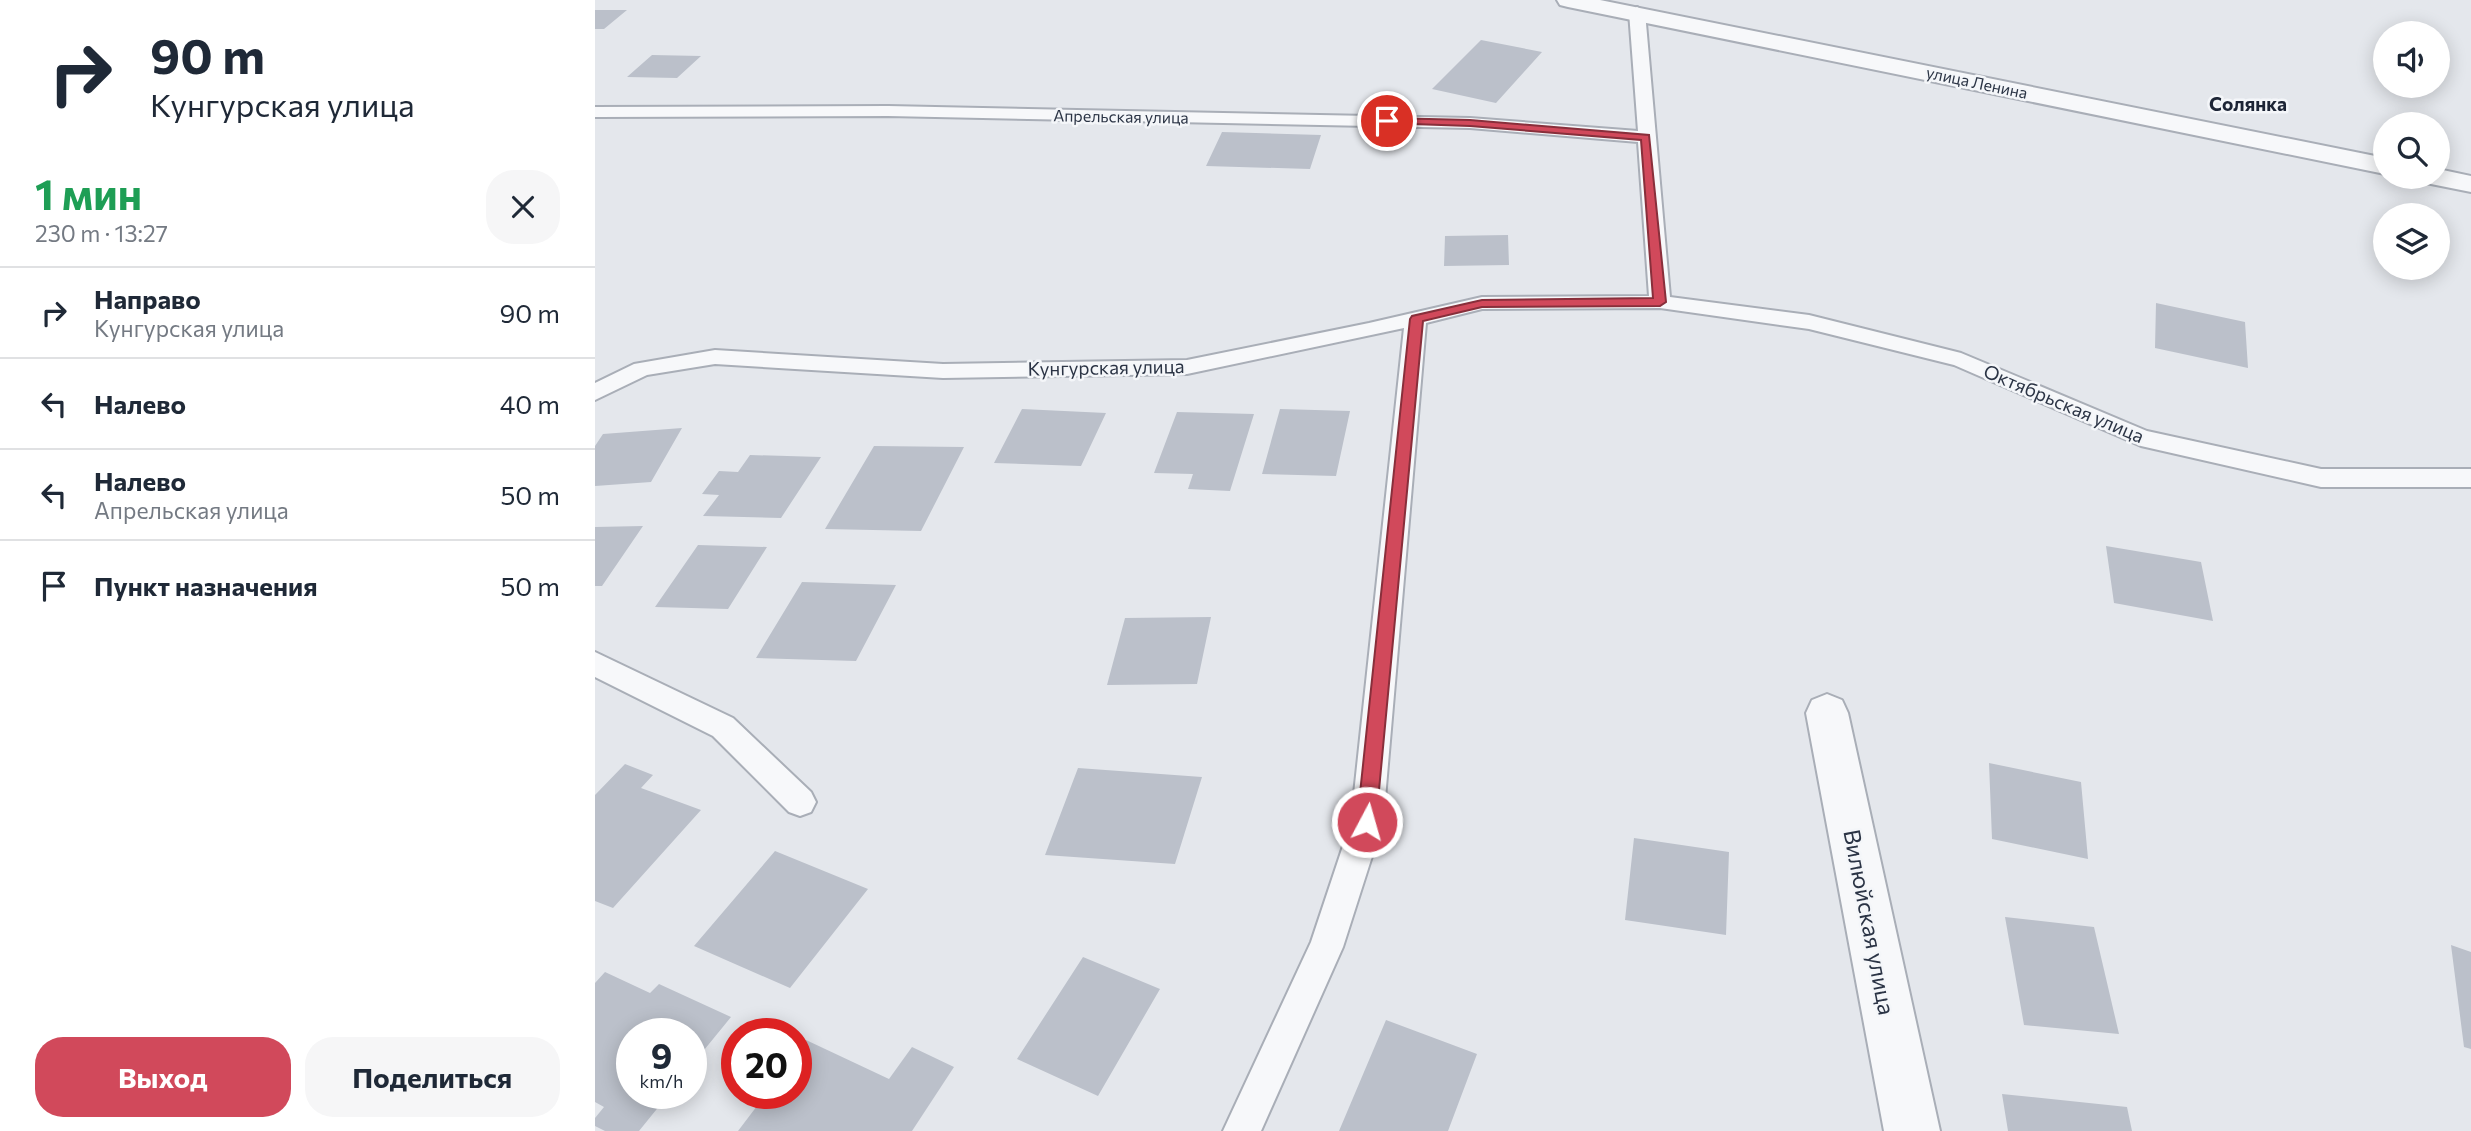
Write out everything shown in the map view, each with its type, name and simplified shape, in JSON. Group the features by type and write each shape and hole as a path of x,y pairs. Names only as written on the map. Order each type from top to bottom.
{"street":[{"name":"улица Ленина","path":"1568,0 2373,164"},
{"path":"2450,180 2471,184"},
{"name":"Вилюйская улица","path":"1827,713 1912,1131"}],"lane":[{"path":"1637,12 1660,302"},
{"name":"Апрельская улица","path":"595,112 888,111 1429,122 1646,137"},
{"name":"Кунгурская улица","path":"595,392 642,369 715,357 943,371 1187,366 1482,303 1660,302"},
{"name":"Октябрьская улица","path":"1660,302 1809,322 1961,360 2141,438 2321,478 2471,478"},
{"path":"1242,1131 1326,947 1367,822 1416,319"},
{"path":"595,664 723,727 800,802"}],"building":[{"path":"595,10 627,10 604,29 595,29"},
{"path":"1481,40 1542,52 1496,103 1432,89"},
{"path":"652,55 701,56 677,78 627,77"},
{"path":"1222,132 1321,135 1310,169 1206,166"},
{"path":"1508,235 1509,265 1444,266 1445,236"},
{"path":"2156,303 2245,322 2248,368 2155,348"},
{"path":"1022,409 1106,413 1081,466 994,463"},
{"path":"1280,409 1350,411 1336,476 1262,474"},
{"path":"1177,412 1254,414 1230,491 1188,489 1193,474 1154,473"},
{"path":"682,428 651,482 595,486 595,446 603,434"},
{"path":"874,446 964,447 921,531 825,529"},
{"path":"750,455 821,457 781,518 703,516 719,495 702,494 719,471 738,472"},
{"path":"643,526 602,586 595,586 595,527"},
{"path":"698,545 767,547 728,609 655,607"},
{"path":"2106,546 2201,562 2213,621 2114,603"},
{"path":"802,582 896,585 856,661 756,658"},
{"path":"1211,617 1197,684 1107,685 1125,618"},
{"path":"1989,763 2081,782 2088,859 1992,839"},
{"path":"625,764 653,775 641,788 701,810 613,908 595,901 595,795"},
{"path":"1078,768 1202,777 1175,864 1045,855"},
{"path":"1634,838 1729,852 1726,935 1625,920"},
{"path":"775,851 868,889 790,988 694,946"},
{"path":"2005,917 2094,927 2119,1034 2024,1025"},
{"path":"2451,945 2471,952 2471,1049 2464,1047"},
{"path":"1083,957 1160,989 1098,1096 1017,1059"},
{"path":"605,972 650,993 659,984 731,1017 721,1018 721,1029 707,1046 707,1018 616,1018 616,1109 657,1109 639,1131 605,1131 595,1126 595,1118 604,1107 595,1102 595,983"},
{"path":"1386,1020 1477,1054 1448,1131 1339,1131"},
{"path":"812,1043 889,1079 912,1047 954,1067 912,1131 738,1131 755,1109 812,1109"},
{"path":"2002,1094 2127,1107 2132,1131 2008,1131"}],"district":[{"name":"Солянка","path":"2248,103"}],"route":[{"path":"1367,822 1416,319 1482,303 1660,302 1646,137 1470,123 1387,121"}]}
